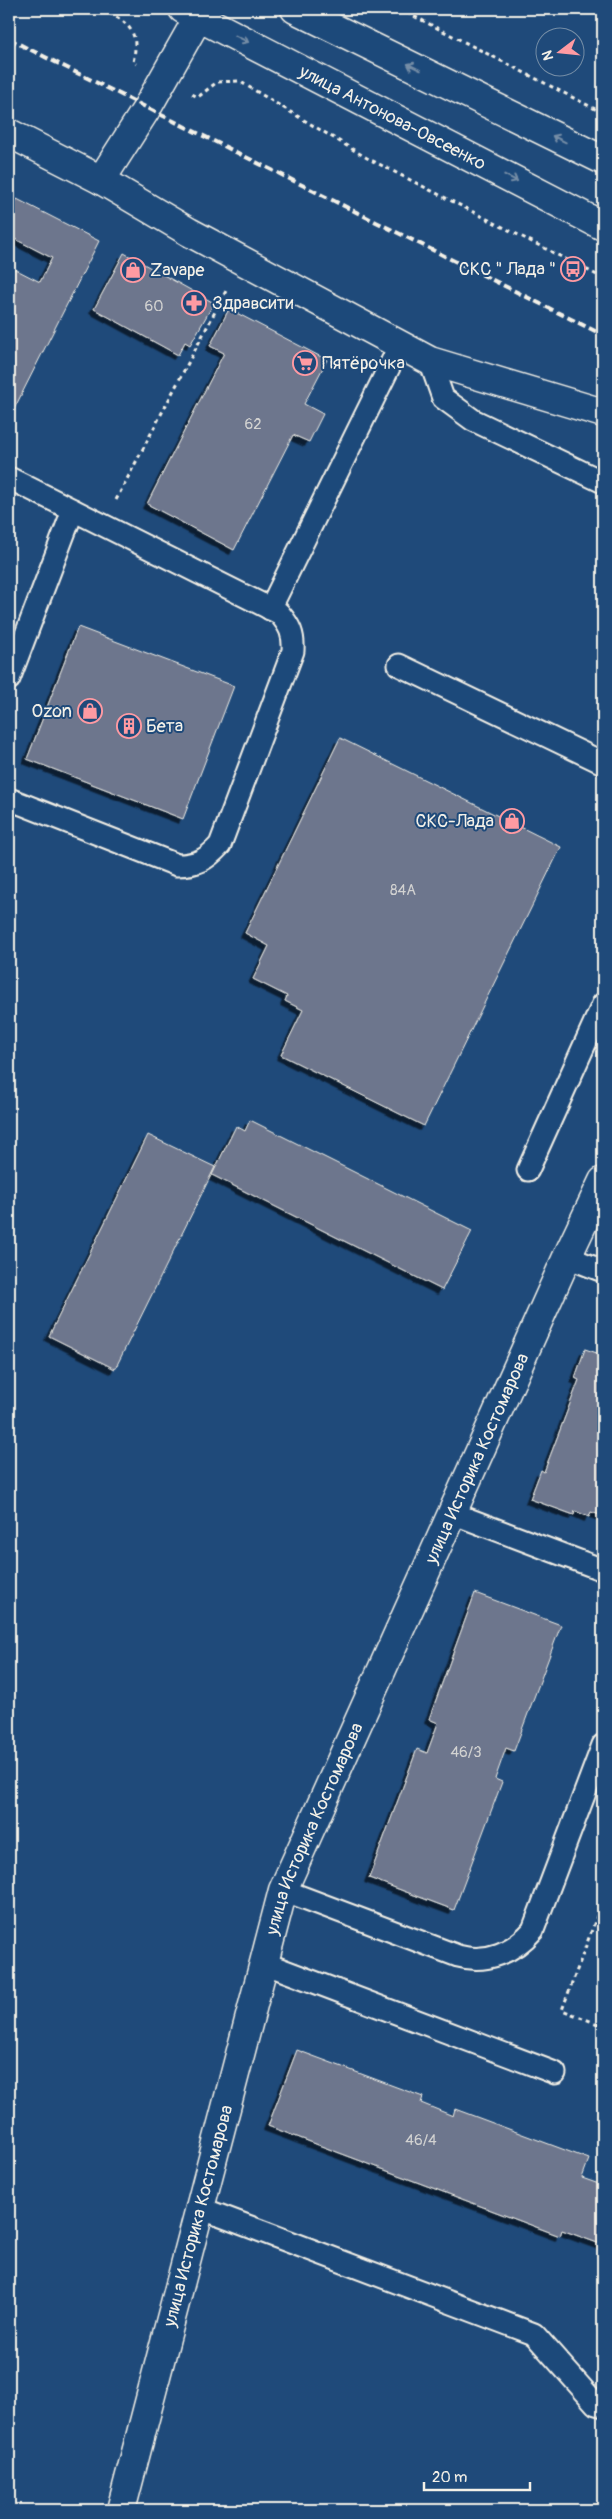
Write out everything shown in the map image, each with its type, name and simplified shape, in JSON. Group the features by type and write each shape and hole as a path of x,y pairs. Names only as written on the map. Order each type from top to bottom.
{"main road":[{"path":"295,9 603,160"},
{"path":"101,180 163,79 195,11"},
{"name":"улица Антонова-Овсеенко","path":"195,11 603,226"},
{"path":"9,133 101,180 189,232 430,361 603,413"},
{"name":"улица Историка Костомарова","path":"121,2510 283,1890 603,1181"}],"lane":[{"path":"270,608 400,346"},
{"path":"430,361 443,398 466,414 603,482"},
{"path":"9,478 279,613 290,625 294,638 294,651 220,845 207,859 192,865 176,865 9,799"},
{"path":"9,679 73,510"},
{"path":"399,665 603,763"},
{"path":"528,1170 603,1004"},
{"path":"567,1258 603,1271"},
{"path":"452,1513 603,1570"},
{"path":"283,1890 458,1956 477,1960 496,1956 523,1942 536,1924 603,1744"},
{"path":"264,1963 555,2072"},
{"path":"200,2208 534,2334 596,2404 603,2406"}],"path":[{"path":"102,9 129,25 137,44 133,62 163,79 198,97 217,82 239,81 367,158 603,278"},
{"path":"400,9 603,113"},
{"path":"103,525 242,261"},
{"path":"603,1900 562,2010 603,2026"}],"building":[{"path":"17,199 99,241 11,415 9,414 9,266 40,282 52,258 9,236 9,215"},
{"path":"124,253 214,303 190,345 185,342 178,355 94,309"},
{"path":"229,309 327,360 304,404 323,414 309,442 293,435 234,550 147,504 224,353 210,346"},
{"name":"Бета","path":"78,627 234,686 183,819 27,759"},
{"path":"340,738 561,847 424,1126 281,1055 303,1010 285,1001 287,996 253,979 269,946 245,933"},
{"path":"250,1120 472,1231 442,1290 212,1175 236,1126 245,1131"},
{"path":"148,1135 215,1167 115,1369 49,1336"},
{"path":"585,1349 603,1355 603,1516 591,1512 589,1517 575,1511 574,1515 530,1499 541,1470 544,1472 579,1380 575,1378"},
{"path":"475,1593 561,1625 514,1751 506,1748 495,1779 502,1782 454,1910 369,1878 417,1749 427,1753 438,1723 429,1719"},
{"path":"297,2050 423,2097 421,2103 453,2116 455,2109 589,2159 582,2178 599,2184 603,2173 603,2245 562,2230 560,2236 268,2126"}],"railway":[{"path":"9,39 603,335"}],"place":[{"name":"СКС \" Лада \"","path":"573,269"},
{"name":"Zavape","path":"133,270"},
{"name":"Здравсити","path":"194,303"},
{"name":"Пятёрочка","path":"305,363"},
{"name":"Ozon","path":"90,711"},
{"name":"Бета","path":"129,726"},
{"name":"СКС-Лада","path":"512,821"}]}
